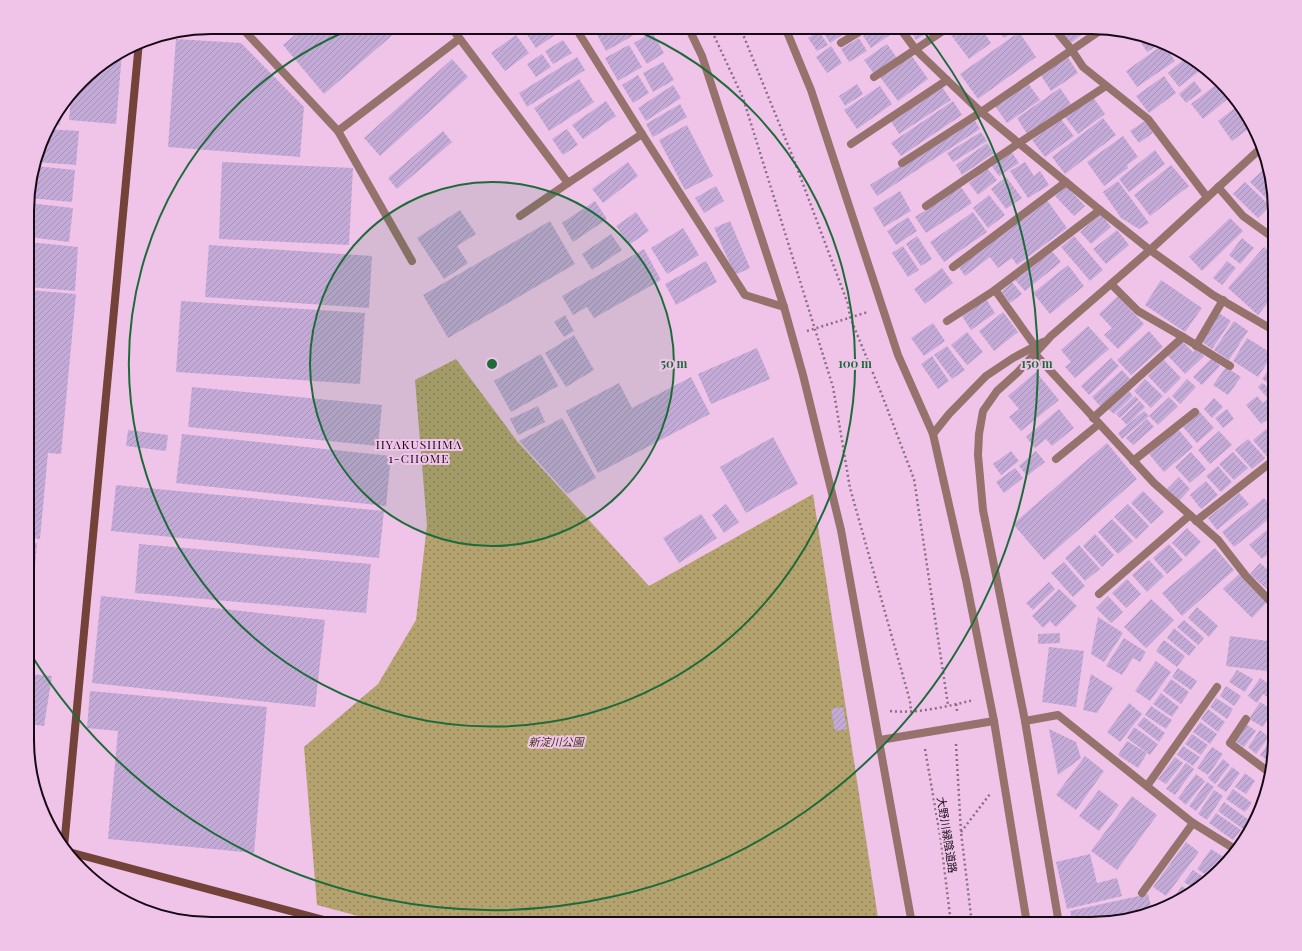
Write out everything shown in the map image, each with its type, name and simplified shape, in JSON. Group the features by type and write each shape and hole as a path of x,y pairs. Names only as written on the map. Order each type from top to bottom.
{"street":[{"path":"248,34 338,131 412,261"},
{"path":"455,34 568,182"},
{"path":"579,34 745,295 784,307"},
{"path":"691,34 702,56 784,307 803,375 841,530 911,917"},
{"path":"788,34 811,90 898,355 934,434 966,580 994,721 1026,917"},
{"path":"841,43 856,34"},
{"path":"904,34 916,50 981,112 1100,210 1150,250 1223,300 1268,327"},
{"path":"874,77 939,34"},
{"path":"1059,34 1083,67 1148,119 1207,197"},
{"path":"902,163 981,112 1095,34"},
{"path":"338,131 459,40"},
{"path":"65,840 138,49"},
{"path":"851,144 946,80"},
{"path":"926,206 1106,86"},
{"path":"520,216 568,182 642,134"},
{"path":"1058,917 1024,721 984,510 978,455 979,434 983,411 997,391 1035,350 1150,250 1258,151"},
{"path":"953,267 1066,182"},
{"path":"1218,187 1243,216 1268,234"},
{"path":"946,321 995,290 1100,210"},
{"path":"1111,284 1138,311 1230,366"},
{"path":"995,290 1035,350 1093,418 1154,483 1218,540 1246,576 1268,599"},
{"path":"1196,346 1223,300"},
{"path":"1093,418 1183,337"},
{"path":"934,434 949,414 986,376 1013,358 1035,350"},
{"path":"1133,461 1195,412"},
{"path":"1056,459 1099,424"},
{"path":"1099,594 1193,518 1268,464"},
{"path":"1147,786 1217,687"},
{"path":"1024,721 1058,715 1193,824 1232,848"},
{"path":"1246,719 1230,743 1265,770"},
{"path":"880,740 994,721"},
{"path":"1142,893 1193,824"},
{"path":"75,854 313,917"}],"path":[{"path":"743,34 794,160 848,304 850,317 914,479 948,705"},
{"path":"802,332 872,311"},
{"path":"890,711 904,712 976,699"},
{"path":"956,743 961,832 971,917"},
{"name":"大野川緑陰道路","path":"924,748 941,841 950,917"},
{"path":"961,832 1003,776"}],"green space":[{"name":"新淀川公園","path":"456,359 517,441 649,586 813,494 878,917 362,917 317,905 304,747 378,684 416,620 427,525 415,380"}],"building":[{"path":"296,34 394,34 324,94 283,45"},
{"path":"526,34 557,34 536,48"},
{"path":"597,34 636,34 606,51"},
{"path":"649,34 653,34 664,53 647,64 634,43"},
{"path":"814,34 821,34 828,45 817,51 808,38"},
{"path":"824,34 844,34 830,43"},
{"path":"866,34 891,34 871,48 863,36"},
{"path":"912,34 925,34 916,40"},
{"path":"950,34 985,34 991,43 969,59"},
{"path":"1001,34 1009,34 1004,38"},
{"path":"1016,34 1020,34 1036,57 978,99 960,74"},
{"path":"1064,34 1082,34 1071,43"},
{"path":"516,35 529,53 505,71 491,53"},
{"path":"859,38 867,51 849,62 841,49"},
{"path":"176,39 241,43 304,107 300,157 168,147"},
{"path":"563,40 572,53 553,64 545,51"},
{"path":"1140,41 1156,46 1147,52"},
{"path":"887,44 897,58 874,74 864,60"},
{"path":"629,45 642,67 618,81 605,58"},
{"path":"831,46 842,63 827,73 816,57"},
{"path":"1159,47 1169,51 1175,61 1137,87 1126,71"},
{"path":"542,54 551,67 536,77 527,64"},
{"path":"911,55 928,79 898,101 880,77"},
{"path":"1067,56 1078,73 1051,91 1040,74"},
{"path":"577,57 585,70 527,107 519,93"},
{"path":"122,58 116,124 69,120 71,102 103,70"},
{"path":"452,59 468,77 380,156 364,138"},
{"path":"1183,60 1200,71 1179,87 1168,73"},
{"path":"663,62 674,80 653,92 643,73"},
{"path":"638,75 649,93 633,103 622,85"},
{"path":"1164,76 1176,93 1149,113 1136,96"},
{"path":"579,79 594,102 549,131 534,108"},
{"path":"1194,81 1202,91 1186,103 1179,94"},
{"path":"1028,83 1040,100 1007,123 995,106"},
{"path":"857,84 863,94 845,106 839,96"},
{"path":"673,85 681,98 646,121 638,108"},
{"path":"1215,85 1228,99 1203,119 1191,104"},
{"path":"880,86 892,104 857,129 844,110"},
{"path":"942,87 951,100 899,134 891,121"},
{"path":"1060,88 1071,104 1027,134 1017,118"},
{"path":"1093,97 1105,114 1078,134 1065,117"},
{"path":"606,101 616,116 583,139 572,125"},
{"path":"953,101 962,115 901,156 891,143"},
{"path":"680,104 687,117 653,137 646,124"},
{"path":"1235,108 1248,129 1232,141 1218,121"},
{"path":"61,117 60,125 56,125"},
{"path":"1103,118 1116,135 1065,174 1052,157"},
{"path":"974,119 980,129 877,196 870,185"},
{"path":"1061,119 1074,136 1045,157 1032,140"},
{"path":"1145,121 1153,133 1139,143 1130,131"},
{"path":"687,125 713,176 685,190 659,140"},
{"path":"54,129 79,131 76,165 41,162"},
{"path":"567,129 578,145 563,155 552,139"},
{"path":"443,131 452,142 397,189 388,178"},
{"path":"981,132 987,141 953,162 947,153"},
{"path":"1123,136 1138,157 1127,165 1128,168 1104,186 1087,162"},
{"path":"987,143 994,153 962,175 956,165"},
{"path":"1155,150 1165,164 1129,192 1119,179"},
{"path":"1011,151 1019,163 999,176 991,165"},
{"path":"222,162 353,168 349,245 219,239"},
{"path":"628,162 638,176 603,203 592,189"},
{"path":"1025,162 1034,176 1040,171 1049,185 1028,198 1010,171"},
{"path":"1171,165 1189,186 1150,216 1134,195"},
{"path":"40,166 75,170 72,202 34,198"},
{"path":"987,168 997,180 978,195 969,183"},
{"path":"1263,170 1268,200 1250,182"},
{"path":"1006,177 1022,198 1006,209 991,189"},
{"path":"1118,181 1149,223 1139,229 1121,218 1103,192"},
{"path":"1245,182 1268,204 1268,208 1258,218 1233,194"},
{"path":"716,186 724,201 704,213 695,198"},
{"path":"1066,186 1085,206 1074,216 1055,196"},
{"path":"961,187 972,203 926,233 915,217"},
{"path":"900,191 911,211 884,227 873,208"},
{"path":"989,195 1005,215 988,228 973,208"},
{"path":"1047,200 1067,228 1017,265 1012,258 998,268 990,257 965,276 958,266"},
{"path":"595,201 607,219 573,242 562,223"},
{"path":"34,204 73,208 69,242 34,238"},
{"path":"460,210 476,234 457,246 468,263 444,279 417,238"},
{"path":"636,212 649,231 629,245 616,226"},
{"path":"973,212 987,232 944,262 930,242"},
{"path":"1101,214 1111,227 1091,244 1080,232"},
{"path":"908,217 917,231 896,245 887,231"},
{"path":"1230,218 1243,231 1202,271 1189,257"},
{"path":"550,221 575,264 448,338 423,295"},
{"path":"730,221 750,268 735,275 714,228"},
{"path":"683,228 699,255 667,274 651,248"},
{"path":"1117,230 1129,245 1106,264 1093,249"},
{"path":"611,234 622,250 592,270 582,254"},
{"path":"917,236 932,259 921,266 906,244"},
{"path":"1074,236 1103,270 1090,281 1061,247"},
{"path":"1242,238 1254,248 1240,264 1229,255"},
{"path":"34,243 78,247 75,291 34,287"},
{"path":"209,245 372,256 369,308 205,297"},
{"path":"903,246 919,270 908,277 892,253"},
{"path":"1264,247 1268,250 1268,302 1258,315 1228,288"},
{"path":"644,249 661,280 594,318 587,307 573,315 562,296"},
{"path":"1052,251 1061,262 1025,291 1015,280"},
{"path":"706,261 717,282 676,305 665,284"},
{"path":"1227,261 1236,268 1222,285 1213,278"},
{"path":"1068,265 1084,286 1050,314 1033,293"},
{"path":"942,268 953,283 925,304 914,289"},
{"path":"1161,280 1202,308 1185,332 1145,305"},
{"path":"1012,282 1022,294 1010,303 1001,292"},
{"path":"34,290 76,294 61,454 48,453 40,539 34,538"},
{"path":"1118,296 1144,324 1118,349 1104,335 1112,328 1099,314"},
{"path":"986,299 995,313 971,330 962,316"},
{"path":"181,301 365,313 360,384 176,372"},
{"path":"1003,312 1018,332 994,351 979,331"},
{"path":"1219,313 1231,321 1212,349 1201,341"},
{"path":"565,315 574,331 564,337 554,322"},
{"path":"1234,321 1248,331 1229,360 1214,350"},
{"path":"933,323 945,341 924,356 911,338"},
{"path":"1088,326 1109,349 1075,378 1065,367 1071,362 1061,350"},
{"path":"1149,331 1163,347 1131,375 1117,360"},
{"path":"967,332 983,352 967,365 951,345"},
{"path":"574,335 594,370 566,387 545,353"},
{"path":"1247,338 1268,351 1268,362 1258,377 1233,361"},
{"path":"1183,342 1193,352 1197,348 1204,356 1185,374 1168,356"},
{"path":"947,346 965,370 952,379 934,355"},
{"path":"757,348 770,379 711,404 698,374"},
{"path":"541,354 558,386 511,412 494,381"},
{"path":"932,356 949,381 938,389 921,364"},
{"path":"1111,358 1119,366 1089,395 1081,386"},
{"path":"1212,358 1220,366 1202,385 1193,377"},
{"path":"1164,360 1181,378 1165,394 1148,376"},
{"path":"1226,367 1241,377 1228,395 1213,385"},
{"path":"1122,370 1130,379 1100,406 1092,397"},
{"path":"1268,370 1268,383 1262,379"},
{"path":"1036,372 1059,400 1021,431 1009,417 1019,409 1008,396"},
{"path":"691,377 710,414 598,473 566,411 619,383 632,408"},
{"path":"1145,379 1163,396 1151,408 1134,391"},
{"path":"1187,379 1196,387 1180,404 1172,396"},
{"path":"1262,383 1268,387 1268,398 1258,387"},
{"path":"192,387 382,405 378,446 188,427"},
{"path":"1128,390 1133,396 1114,414 1108,409"},
{"path":"1135,396 1139,400 1120,418 1116,414"},
{"path":"1257,396 1263,403 1267,399 1268,419 1261,424 1246,405"},
{"path":"1169,397 1178,406 1158,425 1149,416"},
{"path":"1214,398 1223,407 1212,418 1204,409"},
{"path":"1140,401 1145,407 1127,425 1121,419"},
{"path":"538,406 545,422 518,435 510,419"},
{"path":"1059,409 1074,428 1052,446 1046,439 1035,448 1026,437"},
{"path":"1227,409 1234,419 1223,428 1215,418"},
{"path":"1144,411 1149,416 1122,439 1118,433"},
{"path":"1199,411 1214,428 1197,443 1182,426"},
{"path":"562,418 596,478 567,494 519,441"},
{"path":"1147,419 1154,427 1133,445 1126,438"},
{"path":"1178,429 1193,447 1164,472 1149,454"},
{"path":"1266,429 1268,431 1268,458 1253,440"},
{"path":"128,430 168,435 166,451 126,446"},
{"path":"1219,431 1232,445 1210,464 1198,450"},
{"path":"182,434 391,456 386,506 176,483"},
{"path":"773,437 798,484 746,513 720,467"},
{"path":"1248,439 1265,458 1252,469 1235,450"},
{"path":"1107,443 1137,479 1044,560 1013,524"},
{"path":"1011,451 1019,461 1001,475 993,464"},
{"path":"1036,451 1045,462 1027,476 1019,466"},
{"path":"1191,452 1206,469 1190,483 1175,467"},
{"path":"1233,452 1248,468 1234,480 1219,464"},
{"path":"1218,466 1232,482 1221,492 1206,476"},
{"path":"1015,468 1023,478 1004,493 996,482"},
{"path":"1179,477 1190,489 1179,501 1167,489"},
{"path":"1206,481 1218,495 1201,509 1190,495"},
{"path":"116,485 384,511 379,558 111,531"},
{"path":"1143,491 1164,512 1151,524 1131,503"},
{"path":"1239,493 1249,504 1217,530 1208,518"},
{"path":"1264,498 1268,503 1268,520 1234,547 1222,532"},
{"path":"726,504 739,522 724,533 712,515"},
{"path":"1128,504 1149,526 1136,539 1114,517"},
{"path":"701,514 717,538 679,563 663,538"},
{"path":"1112,519 1133,541 1118,554 1098,532"},
{"path":"1187,528 1201,542 1186,557 1172,543"},
{"path":"1268,529 1268,554 1262,559 1249,545"},
{"path":"1095,534 1114,555 1102,567 1083,546"},
{"path":"34,543 37,543 34,577"},
{"path":"139,544 371,564 366,613 135,593"},
{"path":"1169,544 1183,560 1167,574 1153,558"},
{"path":"1079,545 1100,569 1085,581 1065,558"},
{"path":"1215,548 1234,570 1182,616 1162,593"},
{"path":"1149,560 1164,576 1147,592 1132,575"},
{"path":"1064,562 1085,586 1073,597 1051,573"},
{"path":"1260,563 1268,570 1268,590 1250,574"},
{"path":"1239,574 1267,602 1252,618 1223,589"},
{"path":"1127,579 1141,594 1126,608 1112,593"},
{"path":"1049,582 1055,589 1033,610 1026,603"},
{"path":"1059,589 1077,606 1056,627 1050,621 1043,628 1032,616"},
{"path":"101,596 325,620 315,707 92,683"},
{"path":"1108,596 1123,612 1111,623 1096,608"},
{"path":"1151,599 1174,620 1146,648 1124,627"},
{"path":"1197,607 1218,626 1209,637 1188,618"},
{"path":"1098,617 1123,633 1104,662 1091,654"},
{"path":"1184,620 1204,638 1198,645 1177,627"},
{"path":"1174,628 1196,647 1189,656 1167,638"},
{"path":"1060,633 1060,643 1038,644 1038,634"},
{"path":"1230,636 1268,641 1268,671 1226,666"},
{"path":"1124,638 1146,652 1140,662 1133,658 1122,675 1106,666"},
{"path":"1164,640 1185,656 1177,667 1156,651"},
{"path":"1049,647 1084,651 1076,707 1042,702"},
{"path":"1156,661 1171,672 1150,701 1135,691"},
{"path":"1178,668 1197,681 1191,690 1172,677"},
{"path":"1237,670 1253,679 1245,692 1229,682"},
{"path":"34,674 52,676 44,726 34,725"},
{"path":"1091,674 1113,688 1097,713 1083,710"},
{"path":"1260,678 1268,683 1268,697 1263,694 1257,703 1248,696"},
{"path":"1171,679 1189,692 1181,704 1163,691"},
{"path":"1226,686 1241,696 1234,706 1220,696"},
{"path":"90,691 267,707 254,853 108,839 118,731 87,728"},
{"path":"1161,693 1179,707 1172,717 1153,704"},
{"path":"1216,698 1233,709 1227,719 1210,707"},
{"path":"1260,702 1268,707 1268,718 1263,727 1249,719"},
{"path":"1129,703 1142,714 1120,742 1107,732"},
{"path":"1151,706 1172,720 1166,729 1145,715"},
{"path":"843,707 847,729 835,731 831,709"},
{"path":"1208,709 1225,722 1218,732 1201,719"},
{"path":"1144,717 1165,733 1159,742 1137,725"},
{"path":"1200,722 1217,734 1210,744 1193,732"},
{"path":"1246,724 1256,731 1244,747 1235,741"},
{"path":"1134,727 1158,744 1150,755 1127,738"},
{"path":"1049,729 1076,742 1081,758 1058,775"},
{"path":"1260,730 1268,736 1256,754 1248,747"},
{"path":"1192,734 1208,745 1201,755 1185,744"},
{"path":"1127,741 1147,753 1138,768 1118,755"},
{"path":"1268,744 1267,760 1260,755"},
{"path":"1183,746 1200,757 1193,766 1177,755"},
{"path":"1212,747 1223,754 1208,775 1197,768"},
{"path":"1085,756 1104,771 1076,810 1056,795"},
{"path":"1175,757 1183,763 1166,784 1158,779"},
{"path":"1223,759 1230,765 1215,784 1208,778"},
{"path":"1186,763 1194,769 1175,795 1166,789"},
{"path":"1232,767 1240,773 1226,792 1217,786"},
{"path":"1245,773 1255,781 1246,794 1235,787"},
{"path":"1196,774 1205,781 1186,805 1178,798"},
{"path":"1207,782 1214,787 1196,811 1189,806"},
{"path":"1233,789 1252,803 1245,812 1226,799"},
{"path":"1099,790 1119,805 1099,831 1079,816"},
{"path":"1214,790 1223,796 1207,820 1198,814"},
{"path":"1132,796 1157,815 1117,870 1091,851"},
{"path":"1224,802 1249,820 1243,829 1218,811"},
{"path":"1216,813 1241,830 1233,840 1209,823"},
{"path":"1186,842 1199,852 1166,896 1153,887"},
{"path":"1211,849 1224,857 1206,875 1197,869"},
{"path":"1090,854 1097,883 1117,878 1122,896 1067,909 1056,862"},
{"path":"1193,870 1204,877 1191,886 1184,882"},
{"path":"1182,886 1186,889 1180,893 1175,896"},
{"path":"1148,894 1151,906 1156,905 1126,914 1103,917 1071,917 1070,911"}],"district":[{"name":"HYAKUSHIMA 1-CHOME","path":"419,452"}]}
